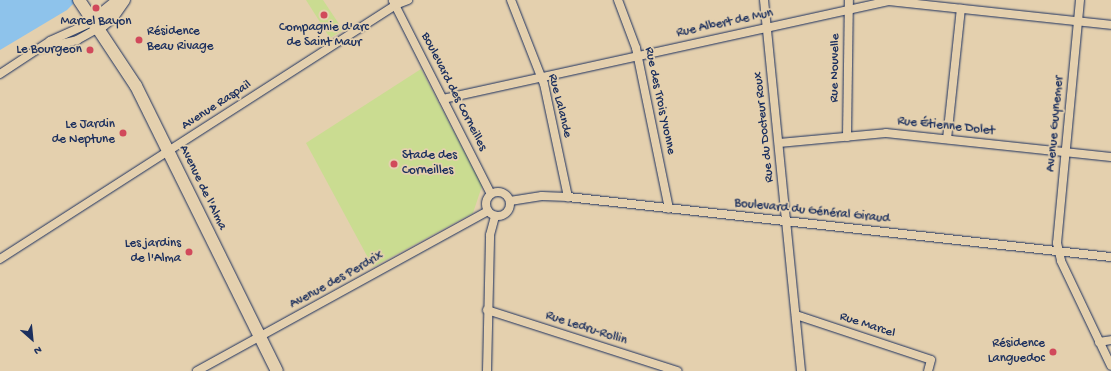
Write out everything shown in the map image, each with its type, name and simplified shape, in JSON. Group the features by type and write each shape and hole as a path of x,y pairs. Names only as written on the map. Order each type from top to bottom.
{"main road":[{"path":"94,26 119,0"},
{"path":"94,26 112,17 124,0"},
{"name":"Avenue de l'Alma","path":"81,3 94,26 136,86 277,371"}],"street":[{"name":"Avenue Raspail","path":"0,259 168,151 394,2 408,0"},
{"name":"Rue Lalande","path":"511,0 540,76 568,198"},
{"name":"Rue des Trois Yvonne","path":"618,0 638,56 669,209"},
{"name":"Rue du Docteur Roux","path":"764,0 801,371"},
{"name":"Rue Nouvelle","path":"847,137 849,0"},
{"name":"Avenue Guynemer","path":"1058,251 1065,152 1080,0"},
{"name":"Rue Albert de Mun","path":"443,99 540,76 888,1 925,3 961,9 1111,25"},
{"name":"Boulevard des Corneilles","path":"394,2 491,194"},
{"path":"947,139 961,9"},
{"path":"0,74 38,48 94,26"},
{"name":"Rue Étienne Dolet","path":"779,143 886,133 1111,157"},
{"path":"487,371 487,310 492,214 486,204 491,194 502,193 510,202 507,213 492,214"},
{"name":"Boulevard du Général Giraud","path":"510,202 542,196 568,198 1111,257"},
{"name":"Avenue des Perdrix","path":"197,371 492,214"},
{"path":"1058,251 1111,366"},
{"name":"Rue Ledru-Rollin","path":"487,310 677,371"},
{"name":"Rue Marcel","path":"796,315 931,360 928,371"},
{"path":"1099,342 1111,340"}],"green space":[{"name":"Compagnie d'arc de Saint Maur","path":"306,0 323,0 343,30 330,38"},
{"name":"Stade des Corneilles","path":"421,69 482,186 473,213 373,267 306,143"}],"water":[{"path":"0,0 77,0 67,10 0,50"}],"place":[{"name":"Marcel Bayon","path":"96,8"},
{"name":"Compagnie d'arc de Saint Maur","path":"324,15"},
{"name":"Résidence Beau Rivage","path":"139,40"},
{"name":"Le Bourgeon","path":"90,50"},
{"name":"Le Jardin de Neptune","path":"123,133"},
{"name":"Stade des Corneilles","path":"394,164"},
{"name":"Les jardins de l'Alma","path":"189,252"},
{"name":"Résidence Languedoc","path":"1053,352"}]}
